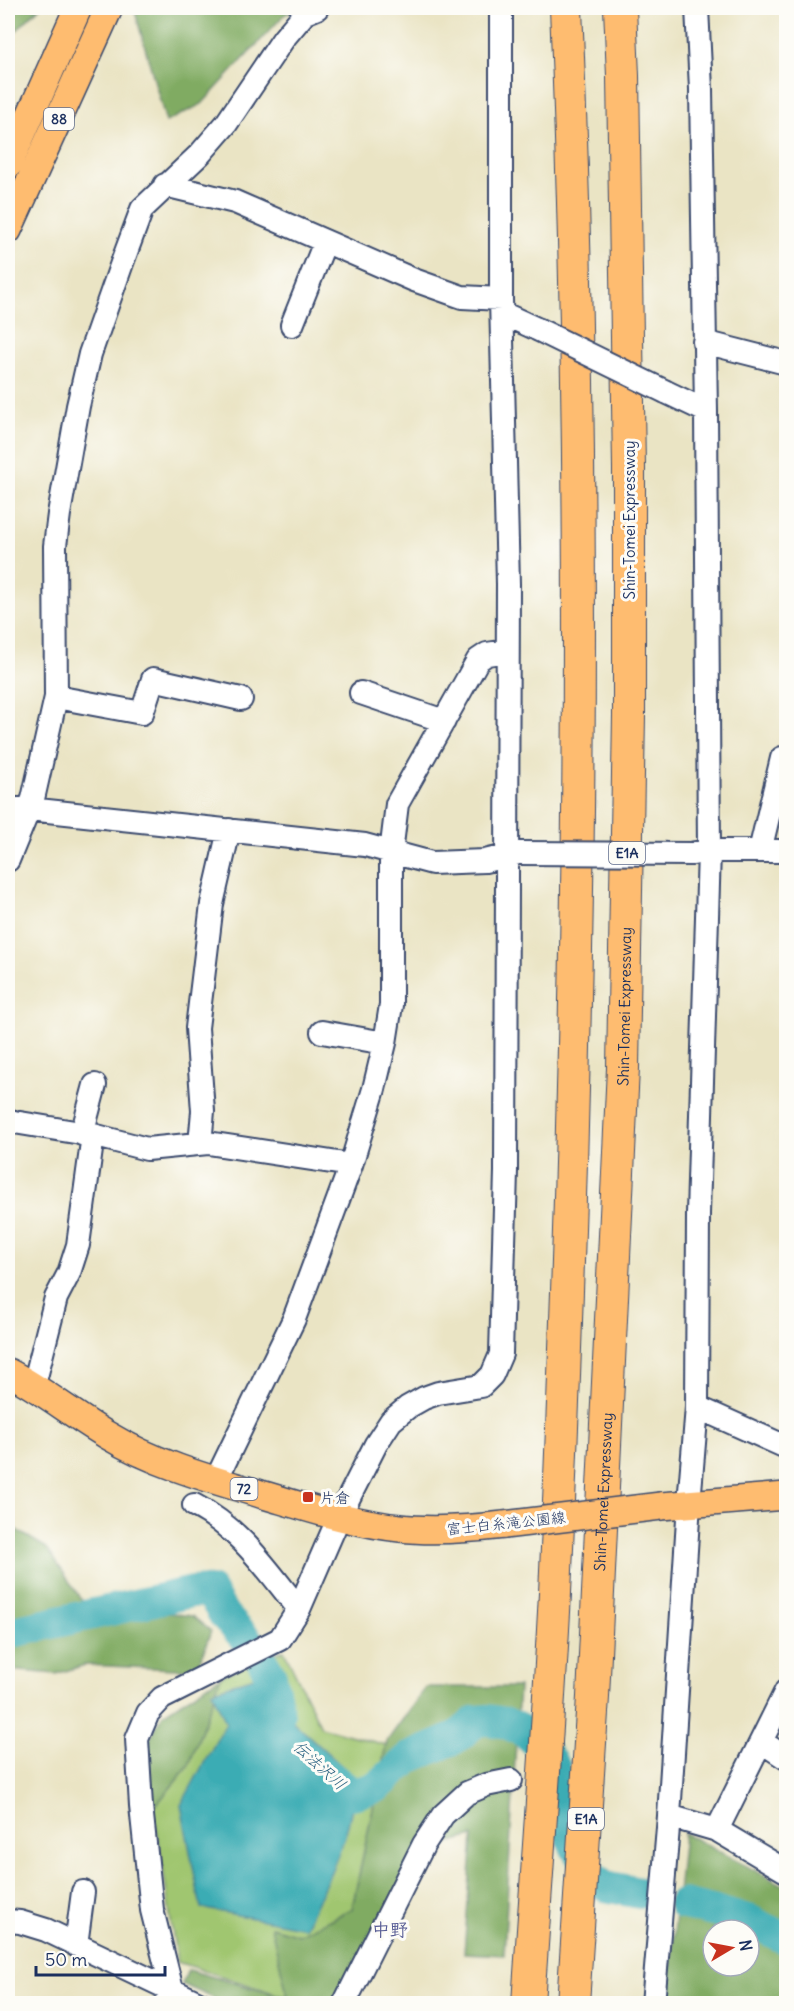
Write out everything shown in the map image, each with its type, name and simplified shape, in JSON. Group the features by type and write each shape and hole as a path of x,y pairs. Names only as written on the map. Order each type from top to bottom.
{"highway":[{"path":"528,2004 555,1596 574,1068 578,817 578,468 571,116 566,8"},
{"name":"Shin-Tomei Expressway","path":"573,2004 593,1697 623,1068 629,726 629,456 620,8"}],"main road":[{"name":"88","path":"8,165 78,8"},
{"name":"88","path":"8,230 109,8"},
{"name":"富士白糸滝公園線","path":"8,1372 34,1385 107,1435 143,1454 216,1480 339,1517 400,1528 454,1530 689,1503 786,1496"}],"street":[{"path":"8,860 18,809 56,696 55,546 78,405 90,354 142,209 200,154 226,124 284,38 305,13 316,8"},
{"path":"168,1997 152,1910 141,1806 137,1739 148,1713 162,1698 280,1640 299,1609 339,1517 376,1444 391,1421 424,1398 438,1393 481,1386 492,1375 501,1354 512,855 501,306 501,8"},
{"path":"653,2004 669,1816 697,1407 706,411 702,89 697,8"},
{"path":"165,185 235,202 414,280 462,297 501,306 537,329 706,411"},
{"path":"292,325 325,242"},
{"path":"705,342 786,363"},
{"path":"216,1480 294,1320 351,1166 386,1043 391,1005 391,853 397,804 478,660 487,654 507,651"},
{"path":"56,696 142,713 153,679 241,699"},
{"path":"361,693 444,721"},
{"path":"760,850 782,758"},
{"path":"18,809 365,845 432,863 464,863 512,855 786,850"},
{"path":"200,1144 203,1111 197,1028 212,904 229,830"},
{"path":"322,1032 386,1043"},
{"path":"34,1385 56,1298 69,1273 78,1245 87,1135 95,1085"},
{"path":"8,1121 87,1135 147,1149 208,1143 351,1166"},
{"path":"697,1407 786,1447"},
{"path":"194,1505 209,1513 248,1544 299,1609"},
{"path":"717,1830 786,1691"},
{"path":"762,1743 786,1758"},
{"path":"344,2004 424,1844 443,1815 467,1793 486,1785 511,1780"},
{"path":"669,1816 717,1830 786,1871"},
{"path":"76,1945 83,1892"},
{"path":"8,1921 46,1930 168,1997 201,2004"}],"green space":[{"path":"8,8 39,8 8,39"},
{"path":"134,8 297,8 284,15 202,104 166,122"},
{"path":"8,1525 47,1548 91,1614 123,1607 192,1616 211,1631 197,1670 85,1665 56,1674 8,1670"},
{"path":"284,1650 321,1727 386,1745 352,1909 299,1935 272,1927 289,1998 177,1962 158,1835 152,1810 189,1765 221,1676"},
{"path":"221,1676 189,1765 152,1810 149,1740 163,1714"},
{"path":"426,1687 519,1687 504,1955 464,1953 473,1836 429,1848 332,2003 224,2003 182,1984 188,1970 288,1998 271,1927 299,1935 352,1909 387,1741"},
{"path":"684,1833 786,1887 786,2003 667,2003"}],"water":[{"path":"281,1668 289,1718 353,1776 353,1796 345,1835 305,1928 201,1908 181,1805 226,1723 212,1691"}],"waterway":[{"name":"伝法沢川","path":"8,1633 192,1592 210,1591 224,1615 257,1651 271,1676 279,1715"},
{"name":"伝法沢川","path":"321,1769 353,1794 377,1787 409,1758 456,1738 476,1721 506,1723 525,1732 544,1751 555,1768 562,1809 575,1846 593,1877 605,1886 640,1893"},
{"name":"伝法沢川","path":"684,1904 749,1920 786,1939"}],"place":[{"name":"片倉","path":"308,1497"}],"district":[{"name":"中野","path":"390,1929"}]}
